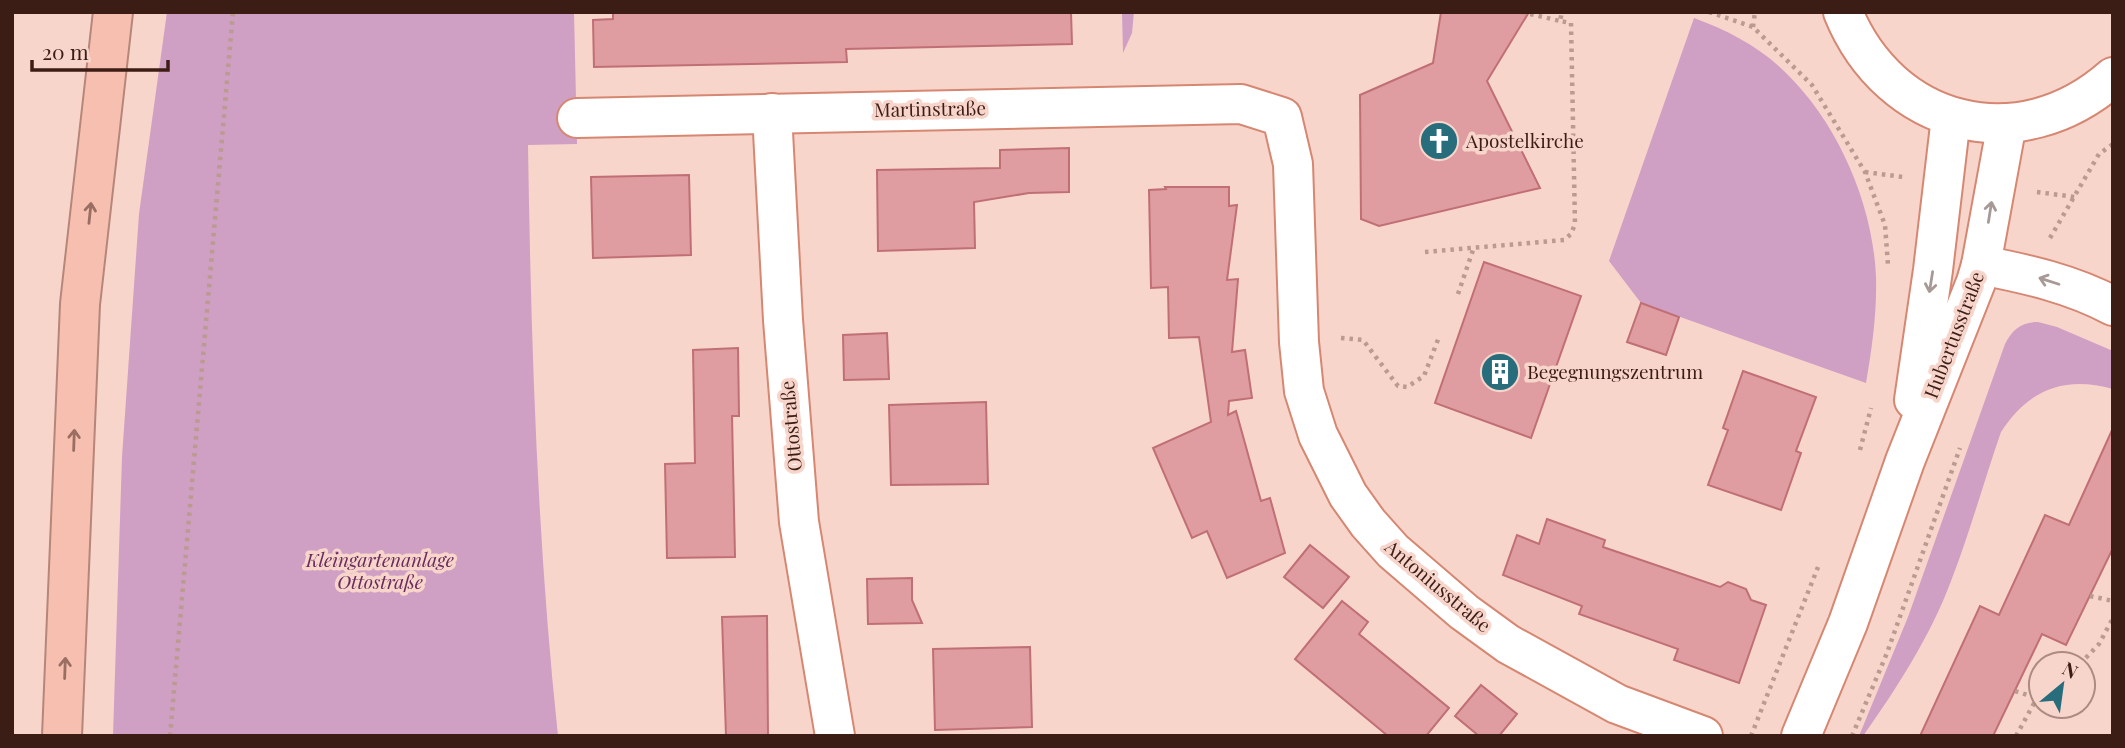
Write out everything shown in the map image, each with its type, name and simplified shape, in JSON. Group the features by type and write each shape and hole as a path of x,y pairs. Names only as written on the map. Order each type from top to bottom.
{"highway":[{"path":"62,736 80,303 113,12"}],"street":[{"path":"1843,12 1870,63 1894,86 1921,104 1951,117 2007,123 2035,119 2063,110 2089,96 2113,77"},
{"name":"Martinstraße","path":"577,118 1241,104 1282,117"},
{"name":"Ottostraße","path":"772,113 783,320 799,522 835,736"},
{"name":"Antoniusstraße","path":"1282,117 1293,164 1299,342 1304,391 1318,435 1348,495 1393,551 1464,612 1508,644 1617,704 1703,736"},
{"name":"Hubertusstraße","path":"1905,461 1933,270 1951,117"},
{"name":"Hubertusstraße","path":"1801,736 1861,587 1905,461 1981,265 2007,123"},
{"path":"1981,265 2028,274 2090,293 2113,306"}],"path":[{"path":"170,736 233,12"},
{"path":"1425,252 1473,250 1564,240 1575,224 1571,23 1522,12"},
{"path":"1560,21 1562,12"},
{"path":"1709,12 1753,27 1812,85 1865,172 1885,225 1889,279"},
{"path":"1753,27 1755,12"},
{"path":"2075,197 2099,154 2113,144"},
{"path":"1458,294 1473,250"},
{"path":"1299,342 1348,337 1363,340 1398,386 1407,387 1424,376 1439,337"},
{"path":"1857,462 1874,397"},
{"path":"1852,736 1891,640 1964,436"},
{"path":"1751,736 1820,565"},
{"path":"2090,596 2113,601"},
{"path":"2093,650 2113,618"},
{"path":"2015,691 2027,694"},
{"path":"2015,736 2027,716"}],"green space":[{"name":"Kleingartenanlage Ottostraße","path":"167,12 574,12 577,144 528,145 536,440 558,736 113,736 122,457 139,214"},
{"path":"1122,12 1134,12 1132,33 1123,53"},
{"path":"1694,18 1742,40 1785,72 1821,115 1849,166 1868,221 1876,277 1874,330 1866,383 1641,303 1609,261"},
{"path":"2038,322 2057,327 2113,351 2113,389 2079,384 2063,385 2049,390 2035,396 2023,406 2001,432 1958,563 1934,621 1888,699 1863,736 1859,736 1908,617 2005,344 2018,328 2027,323"}],"building":[{"path":"613,12 1071,12 1072,44 846,49 847,62 594,67 593,20 613,19"},
{"name":"Apostelkirche","path":"1441,12 1529,12 1487,81 1540,188 1379,226 1361,219 1360,95 1433,63"},
{"path":"1069,148 1069,192 1029,193 974,202 975,248 878,251 877,170 1000,168 1000,150"},
{"path":"689,175 691,255 593,258 591,177"},
{"path":"1165,187 1229,187 1229,206 1237,205 1227,280 1238,279 1232,352 1245,350 1252,398 1229,401 1228,415 1236,411 1261,501 1270,498 1285,553 1227,578 1207,531 1192,538 1153,448 1211,422 1199,337 1169,338 1168,287 1151,288 1149,190 1166,189"},
{"name":"Begegnungszentrum","path":"1484,262 1581,296 1531,438 1435,403"},
{"path":"1641,303 1679,317 1666,355 1627,342"},
{"path":"887,333 889,379 844,380 843,335"},
{"path":"738,348 739,416 732,416 735,557 667,558 665,464 695,463 693,350"},
{"path":"1743,371 1816,397 1796,451 1801,453 1781,510 1708,485 1728,430 1723,428"},
{"path":"986,402 988,484 891,485 889,405"},
{"path":"2113,428 2113,548 2066,645 2042,634 2034,650 2027,650 2027,665 1993,736 1920,736 1980,606 1999,615 2045,515 2069,525"},
{"path":"1547,519 1605,540 1603,547 1720,587 1728,582 1746,589 1751,600 1766,605 1739,683 1674,660 1678,649 1579,614 1582,606 1503,575 1517,535 1539,544"},
{"path":"1310,545 1349,577 1323,608 1284,577"},
{"path":"912,578 912,600 922,623 868,624 867,579"},
{"path":"1342,601 1368,622 1359,634 1449,708 1426,736 1388,736 1295,659"},
{"path":"767,616 768,736 726,736 722,617"},
{"path":"1030,647 1032,727 935,730 933,649"},
{"path":"1481,685 1517,714 1499,736 1479,736 1455,716"}],"place":[{"name":"Apostelkirche","path":"1439,141"},
{"name":"Begegnungszentrum","path":"1500,372"}]}
